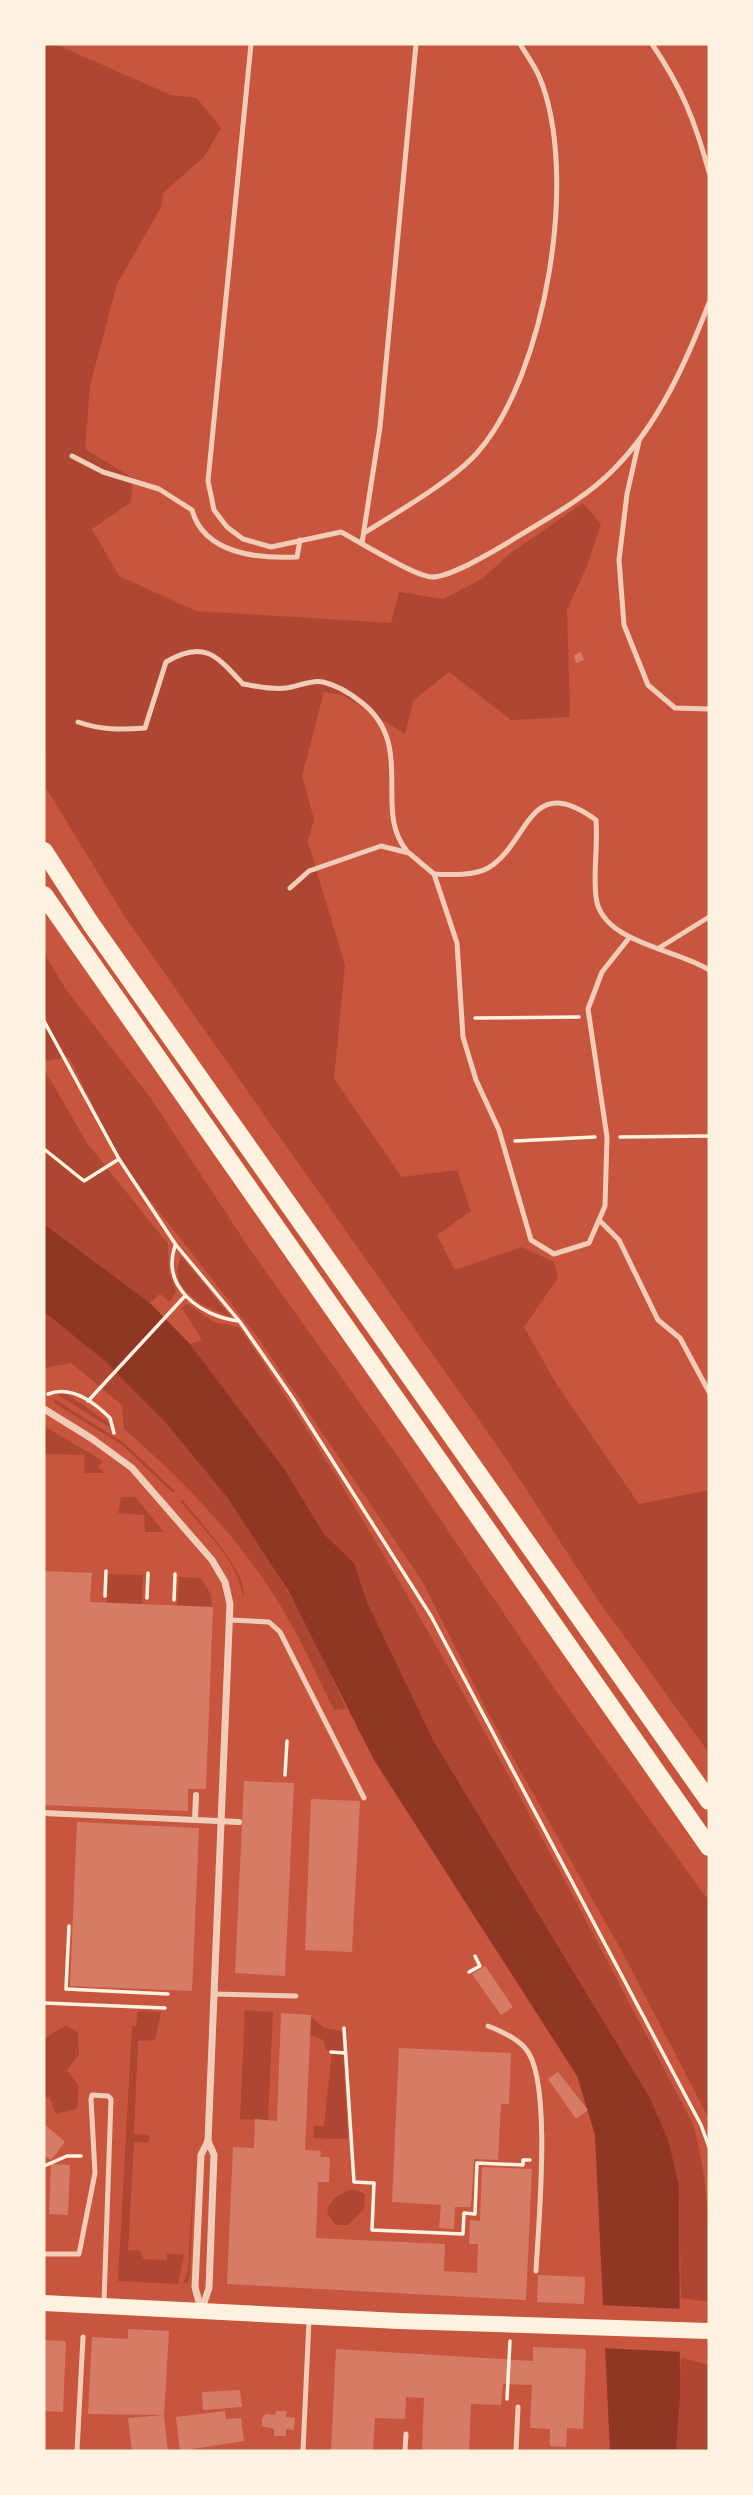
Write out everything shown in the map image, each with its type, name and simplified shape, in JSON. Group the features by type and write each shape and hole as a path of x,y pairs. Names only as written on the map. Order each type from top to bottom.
{"highway":[{"path":"44,851 90,924 709,1801"},
{"path":"44,895 709,1847"}],"main road":[{"path":"44,2303 705,2331"}],"street":[{"path":"44,1409 113,1453 148,1485 219,1571 228,1594 230,1620 208,2141 201,2155 195,2287 201,2311"},
{"path":"195,1820 196,1795"},
{"path":"44,1813 239,1822"},
{"path":"201,2311 209,2288 214,2169 214,2155 208,2141"}],"lane":[{"path":"250,44 208,481 214,510 227,527 243,538 271,547 341,532 414,572 433,577 481,560 562,509 614,470 639,438 687,359 709,303"},
{"path":"362,543 380,427 416,44"},
{"path":"363,533 418,499 477,453 510,400 537,337 552,259 557,172 539,77 520,44"},
{"path":"652,44 679,84 697,130 709,172"},
{"path":"639,438 627,494 619,560 624,625 649,685 674,708 709,709"},
{"path":"72,456 103,472 159,489 191,510 195,524 213,541 225,546 261,559 297,557 300,540"},
{"path":"78,722 108,729 145,728 166,662 179,654 200,650 218,656 243,684 284,689 321,681 352,695 376,713 387,733 395,823 402,846 434,874 457,943 463,1037 476,1080 499,1130 531,1240 554,1254 589,1243 605,1206 607,1137 588,1009 602,972 629,938"},
{"path":"434,874 486,870 506,853 521,827 539,808 562,803 580,808 596,820 596,899 604,919 629,938 693,960 709,970"},
{"path":"290,888 309,871 381,846 409,853"},
{"path":"659,948 709,917"},
{"path":"599,1220 620,1240 658,1320 680,1338 709,1392"},
{"path":"230,1620 269,1622 280,1632 364,1798"},
{"path":"214,1994 296,1996"},
{"path":"488,2026 526,2048 535,2066 542,2106 536,2271"},
{"path":"44,2254 79,2254 95,2173 91,2099 92,2095 108,2096 111,2099 104,2306"},
{"path":"303,2451 310,2316"},
{"path":"77,2451 83,2337"},
{"path":"516,2451 518,2407"},
{"path":"405,2451 406,2434"}],"path":[{"path":"462,1018 589,1017"},
{"path":"44,1021 119,1159 176,1245 240,1322 292,1397 430,1616 701,2125 709,2147"},
{"path":"44,1149 84,1181 119,1159"},
{"path":"176,1245 172,1257 173,1276 185,1296 207,1313 240,1322"},
{"path":"88,1401 185,1296"},
{"path":"48,1394 72,1391 110,1418 114,1433"},
{"path":"105,1596 106,1571"},
{"path":"147,1598 148,1573"},
{"path":"174,1600 175,1574"},
{"path":"285,1776 287,1741"},
{"path":"69,1926 66,1989 168,1994"},
{"path":"470,1972 480,1966 475,1956"},
{"path":"44,2003 165,2008"},
{"path":"344,2028 354,2182 374,2183 372,2230 463,2234 464,2213 475,2214 477,2163 523,2165 523,2160 540,2161"},
{"path":"331,2052 345,2053"},
{"path":"44,2166 67,2156 81,2156"},
{"path":"507,2403 510,2348"}],"shaded area":[{"path":"44,44 55,44 171,95 197,98 221,128 204,157 163,193 161,207 117,284 90,386 85,449 133,478 131,502 92,529 119,576 196,611 391,623 399,592 443,599 482,579 508,555 583,503 601,524 587,566 567,610 570,717 511,720 449,672 413,701 405,734 343,695 324,692 302,776 314,819 308,842 345,965 334,1079 402,1177 457,1170 471,1211 437,1235 455,1270 522,1247 554,1262 558,1278 524,1327 557,1385 639,1504 709,1490 709,1753 598,1600 505,1457 125,917 46,788"},
{"path":"44,953 67,991 150,1097 251,1251 401,1461 556,1691 709,1901 709,2119 626,1959 489,1715 424,1584 259,1339 121,1163 69,1057 44,1061"},
{"path":"44,1069 87,1143 168,1244 169,1272 176,1291 170,1302 160,1294 150,1303 44,1224"},
{"path":"44,1224 150,1303 190,1344 285,1470 324,1534 354,1563 367,1602 433,1740 650,2098 669,2142 679,2187 680,2395 676,2451 610,2451 595,2135 577,2076 374,1760 288,1590 227,1497 166,1423 105,1361 44,1312"},
{"path":"181,1256 231,1317 197,1301 184,1288 177,1272"},
{"path":"187,1304 214,1322 239,1327 363,1520 532,1819 693,2124 706,2190 709,2302 681,2298 679,2187 669,2142 650,2098 433,1740 367,1602 354,1563 324,1534 285,1470 190,1344 202,1340 182,1308"},
{"path":"44,1312 98,1355 144,1398 214,1479 274,1567 346,1709 334,1710 275,1596 237,1544 194,1495 124,1429 122,1405 71,1363 44,1368"},
{"path":"65,1393 109,1423 109,1427 58,1395"},
{"path":"53,1398 124,1443 175,1491 173,1493 122,1445 54,1403"},
{"path":"44,1426 103,1461 98,1467 105,1473 85,1473 84,1455 44,1454"},
{"path":"121,1497 135,1497 164,1532 145,1532 144,1515 118,1513"},
{"path":"182,1499 230,1561 243,1586 243,1596 240,1583 227,1558 180,1501"},
{"path":"108,1574 143,1575 142,1604 107,1603"},
{"path":"179,1577 200,1578 211,1594 212,1607 177,1606"},
{"path":"245,2010 273,2012 268,2120 240,2119"},
{"path":"138,2011 161,2012 155,2040 138,2041 134,2134 149,2135 150,2140 148,2143 134,2142 128,2250 140,2251 144,2259 166,2260 167,2254 184,2254 178,2284 118,2281 132,2026 136,2026"},
{"path":"311,2017 325,2028 342,2031 348,2139 313,2138 314,2126 324,2126 332,2051 326,2049 323,2040 310,2035"},
{"path":"66,2025 78,2033 79,2054 67,2070 79,2086 77,2109 56,2114 49,2097 44,2099 44,2039"},
{"path":"195,2148 190,2272 188,2283 183,2283 188,2271"},
{"path":"354,2189 365,2194 364,2209 348,2225 335,2225 327,2212 333,2199"},
{"path":"681,2358 709,2365 709,2451 676,2451"}],"pier":[{"path":"599,2305 684,2309 684,2352 602,2348"}],"building":[{"path":"581,652 584,660 576,663 574,655"},
{"path":"44,1571 92,1573 90,1602 213,1607 206,1789 188,1789 188,1811 44,1805"},
{"path":"244,1781 294,1783 285,1976 235,1973"},
{"path":"311,1799 360,1801 352,1952 305,1950"},
{"path":"77,1822 199,1828 192,1991 70,1986"},
{"path":"485,1966 513,2007 501,2015 472,1974"},
{"path":"281,2013 311,2015 305,2150 321,2151 320,2157 330,2157 329,2182 318,2182 316,2238 445,2244 444,2271 477,2273 478,2244 469,2244 470,2220 480,2221 482,2167 532,2169 526,2300 227,2284 233,2147 254,2148 255,2119 277,2121"},
{"path":"399,2048 511,2053 509,2104 501,2104 498,2160 474,2159 471,2207 455,2207 454,2229 439,2228 441,2205 392,2202"},
{"path":"558,2072 588,2110 576,2119 548,2079"},
{"path":"44,2124 65,2142 51,2160 44,2155"},
{"path":"51,2164 70,2165 68,2215 49,2214"},
{"path":"538,2275 585,2277 584,2304 537,2302"},
{"path":"128,2329 169,2331 164,2415 88,2414 92,2337 128,2339"},
{"path":"44,2340 66,2341 63,2412 44,2411"},
{"path":"533,2347 586,2349 583,2429 567,2428 566,2447 550,2446 550,2429 530,2428 532,2385 503,2384 501,2405 471,2404 469,2451 422,2451 424,2398 406,2397 405,2419 375,2418 373,2451 331,2451 336,2349 533,2361"},
{"path":"240,2390 242,2407 203,2410 202,2392"},
{"path":"225,2411 226,2419 241,2418 244,2441 180,2451 176,2417"},
{"path":"276,2411 287,2411 286,2417 295,2418 294,2430 286,2429 286,2436 274,2436 274,2429 262,2426 262,2418 266,2414 275,2415"},
{"path":"164,2415 168,2451 132,2451 128,2418"}]}
